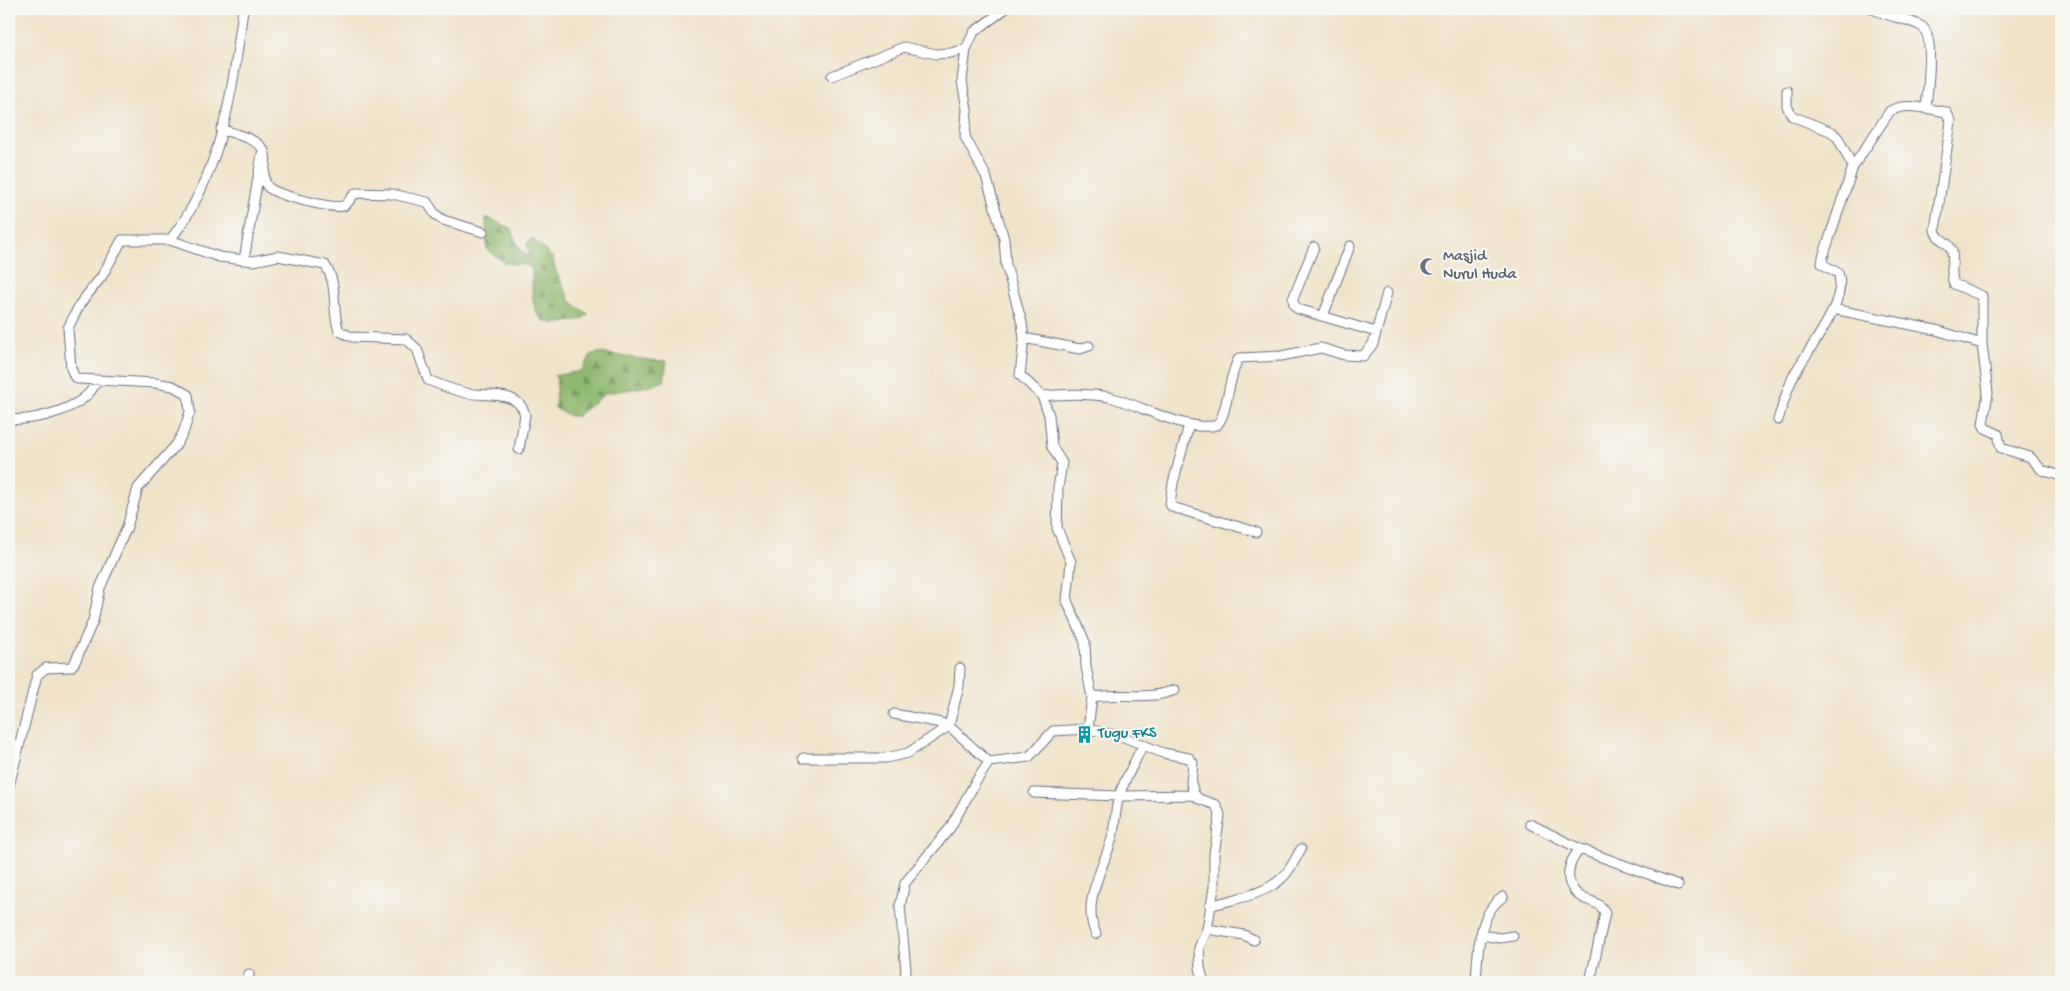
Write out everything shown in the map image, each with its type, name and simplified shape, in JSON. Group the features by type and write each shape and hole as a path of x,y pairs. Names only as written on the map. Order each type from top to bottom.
{"street":[{"path":"170,240 195,205 212,164 233,89 243,9"},
{"path":"1005,9 974,32 966,49 962,80 967,109 965,137 986,176 1004,239 1006,265 1022,323 1024,338 1020,375 1042,396 1049,415 1052,447 1062,463 1058,488 1057,528 1071,562 1071,574 1066,596 1084,637 1086,667 1092,697 1088,729"},
{"path":"1873,9 1920,26 1927,32 1929,43 1926,109"},
{"path":"832,76 904,47 936,54 966,49"},
{"path":"1787,91 1787,106 1792,116 1832,132 1838,138 1853,167"},
{"path":"1778,420 1796,372 1823,330 1832,309 1840,278 1838,273 1822,264 1823,257 1853,167 1890,111 1901,107 1946,112 1951,120 1935,230 1939,240 1947,244 1952,252 1950,272 1954,284 1982,296 1982,344 1988,377 1983,424 1985,428 1998,434 2001,448 2030,457 2042,470 2061,476"},
{"path":"221,129 252,141 263,149 266,157 266,183 268,188 279,193 336,206 346,205 356,193 392,194 427,202 435,214 443,220 483,232"},
{"path":"244,260 263,149"},
{"path":"9,786 37,675 46,668 71,667 75,662 93,621 100,588 127,527 138,488 176,445 188,421 190,402 188,395 183,391 155,382 96,381 78,379 74,376 67,334 70,322 86,294 102,276 122,240 170,240 219,258 253,261 278,256 325,265 332,278 335,314 339,331 352,337 406,339 417,349 428,380 467,394 496,394 509,399 524,410 525,415 519,449"},
{"path":"1323,316 1350,246"},
{"path":"1314,247 1293,299 1294,305 1298,309 1376,332"},
{"path":"1042,396 1083,394 1108,397 1189,425 1211,427 1220,421 1230,380 1239,358 1281,356 1321,348 1359,357 1366,354 1376,332 1387,293"},
{"path":"1832,309 1936,330 1982,344"},
{"path":"1024,338 1080,349 1089,346"},
{"path":"9,420 33,418 71,407 95,386 96,381"},
{"path":"1189,425 1173,483 1170,504 1172,507 1256,532"},
{"path":"803,758 886,758 908,753 949,726 959,686 960,668"},
{"path":"1092,697 1121,694 1148,697 1175,690"},
{"path":"894,714 942,722 989,762"},
{"path":"904,982 906,971 900,906 905,883 950,828 989,762 1029,757 1053,731 1088,729 1144,744 1163,753 1192,759 1191,783 1195,795"},
{"path":"1096,934 1090,921 1091,903 1112,837 1120,796 1144,744"},
{"path":"1034,793 1120,796 1195,795 1216,805 1219,812 1214,854 1214,888 1207,929 1199,948 1200,968 1204,982"},
{"path":"1530,824 1580,849 1678,885"},
{"path":"1210,906 1267,888 1281,879 1301,849"},
{"path":"1580,849 1569,864 1572,886 1577,894 1591,900 1603,909 1604,914 1590,982"},
{"path":"1476,982 1481,936 1492,906 1503,897"},
{"path":"1207,929 1244,934 1254,940"},
{"path":"1481,936 1500,938 1513,936"}],"green space":[{"path":"486,217 512,229 518,245 526,254 530,256 527,243 532,238 552,257 556,271 571,302 588,314 583,319 555,323 541,319 533,299 532,270 527,265 504,263 487,249"},
{"path":"599,353 667,361 664,381 650,386 606,393 577,416 570,416 555,408 557,379 554,376 581,371 592,354"}],"place":[{"name":"Masjid Nurul Huda","path":"1429,266"},
{"name":"Tugu FKS","path":"1084,734"}]}
